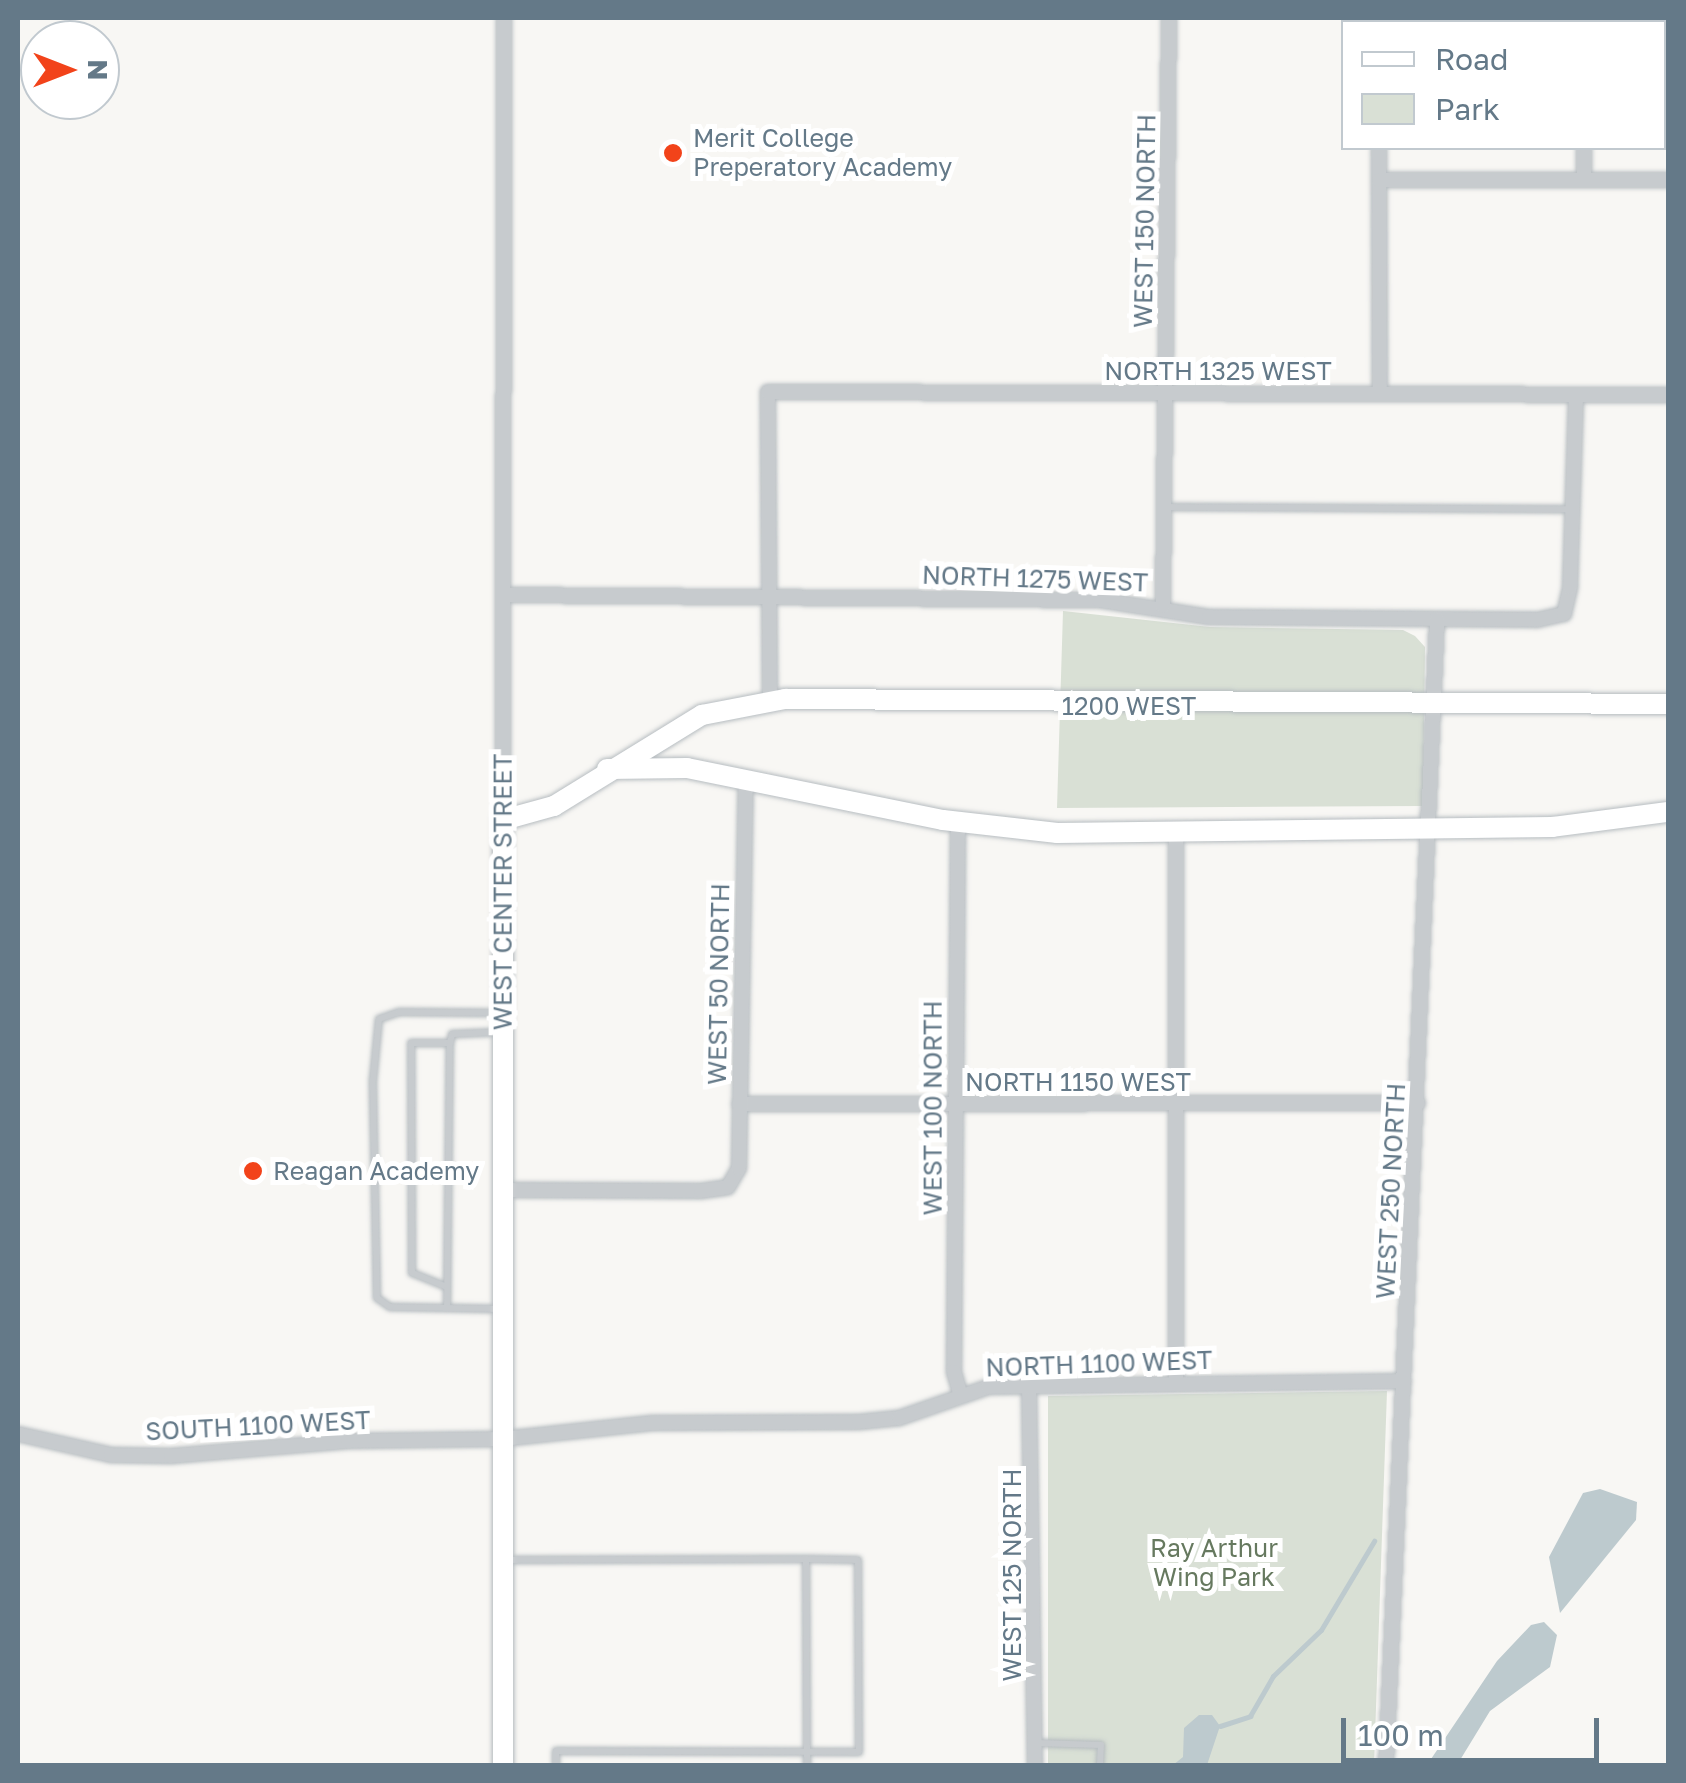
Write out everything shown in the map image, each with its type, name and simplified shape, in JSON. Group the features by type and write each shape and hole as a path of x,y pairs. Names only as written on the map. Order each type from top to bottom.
{"street":[{"name":"WEST CENTER STREET","path":"503,1766 504,18"},
{"name":"WEST 150 NORTH","path":"1162,606 1162,394 1170,312 1169,18"},
{"path":"1379,150 1380,394"},
{"path":"1584,150 1584,179"},
{"path":"1379,180 1668,180"},
{"name":"NORTH 1325 WEST","path":"768,596 768,392 1380,394 1576,400 1668,395"},
{"path":"1573,509 1576,400"},
{"name":"NORTH 1275 WEST","path":"503,595 768,596 1162,606 1209,618 1437,620 1564,614 1573,509"},
{"path":"768,596 770,702"},
{"name":"WEST 250 NORTH","path":"1386,1766 1432,830 1437,620"},
{"name":"1200 WEST","path":"503,820 554,806 605,769 702,715 770,702 1668,704"},
{"path":"605,769 687,768 958,822 1176,835 1552,826 1668,812"},
{"name":"WEST 50 NORTH","path":"503,1190 728,1187 739,1168 746,778"},
{"name":"WEST 100 NORTH","path":"958,822 954,1372 960,1393"},
{"path":"1176,835 1176,1383"},
{"name":"NORTH 1150 WEST","path":"739,1104 1418,1103"},
{"name":"NORTH 1100 WEST","path":"502,1439 652,1422 885,1420 960,1393 1029,1386 1404,1381"},
{"name":"WEST 125 NORTH","path":"1029,1386 1035,1766"},
{"name":"SOUTH 1100 WEST","path":"18,1434 112,1455 171,1456 348,1442 502,1439"}],"lane":[{"path":"1162,507 1573,509"},
{"path":"503,1022 399,1012 379,1019 374,1036 378,1298 390,1307 503,1309"},
{"path":"447,1308 450,1043 452,1034 503,1022"},
{"path":"447,1288 412,1273 411,1044 450,1043"},
{"path":"806,1559 807,1766"},
{"path":"503,1560 858,1560 859,1752 556,1751 556,1766"},
{"path":"1035,1743 1100,1745 1100,1766"}],"green space":[{"path":"1063,611 1210,627 1403,630 1415,636 1425,647 1423,806 1057,808"},
{"name":"Ray Arthur Wing Park","path":"1387,1391 1374,1765 1048,1765 1048,1396"}],"shaded area":[{"path":"1600,1489 1637,1502 1636,1520 1560,1613 1549,1557 1583,1493"},
{"path":"1544,1622 1557,1635 1550,1667 1490,1711 1457,1765 1427,1765 1497,1661 1531,1625"},
{"path":"1199,1715 1212,1715 1220,1726 1207,1765 1173,1765 1183,1757 1184,1728"}],"waterway":[{"path":"1220,1726 1250,1716 1273,1676 1321,1630 1374,1541"}],"place":[{"name":"Merit College Preperatory Academy","path":"673,153"},
{"name":"Reagan Academy","path":"253,1171"}]}
